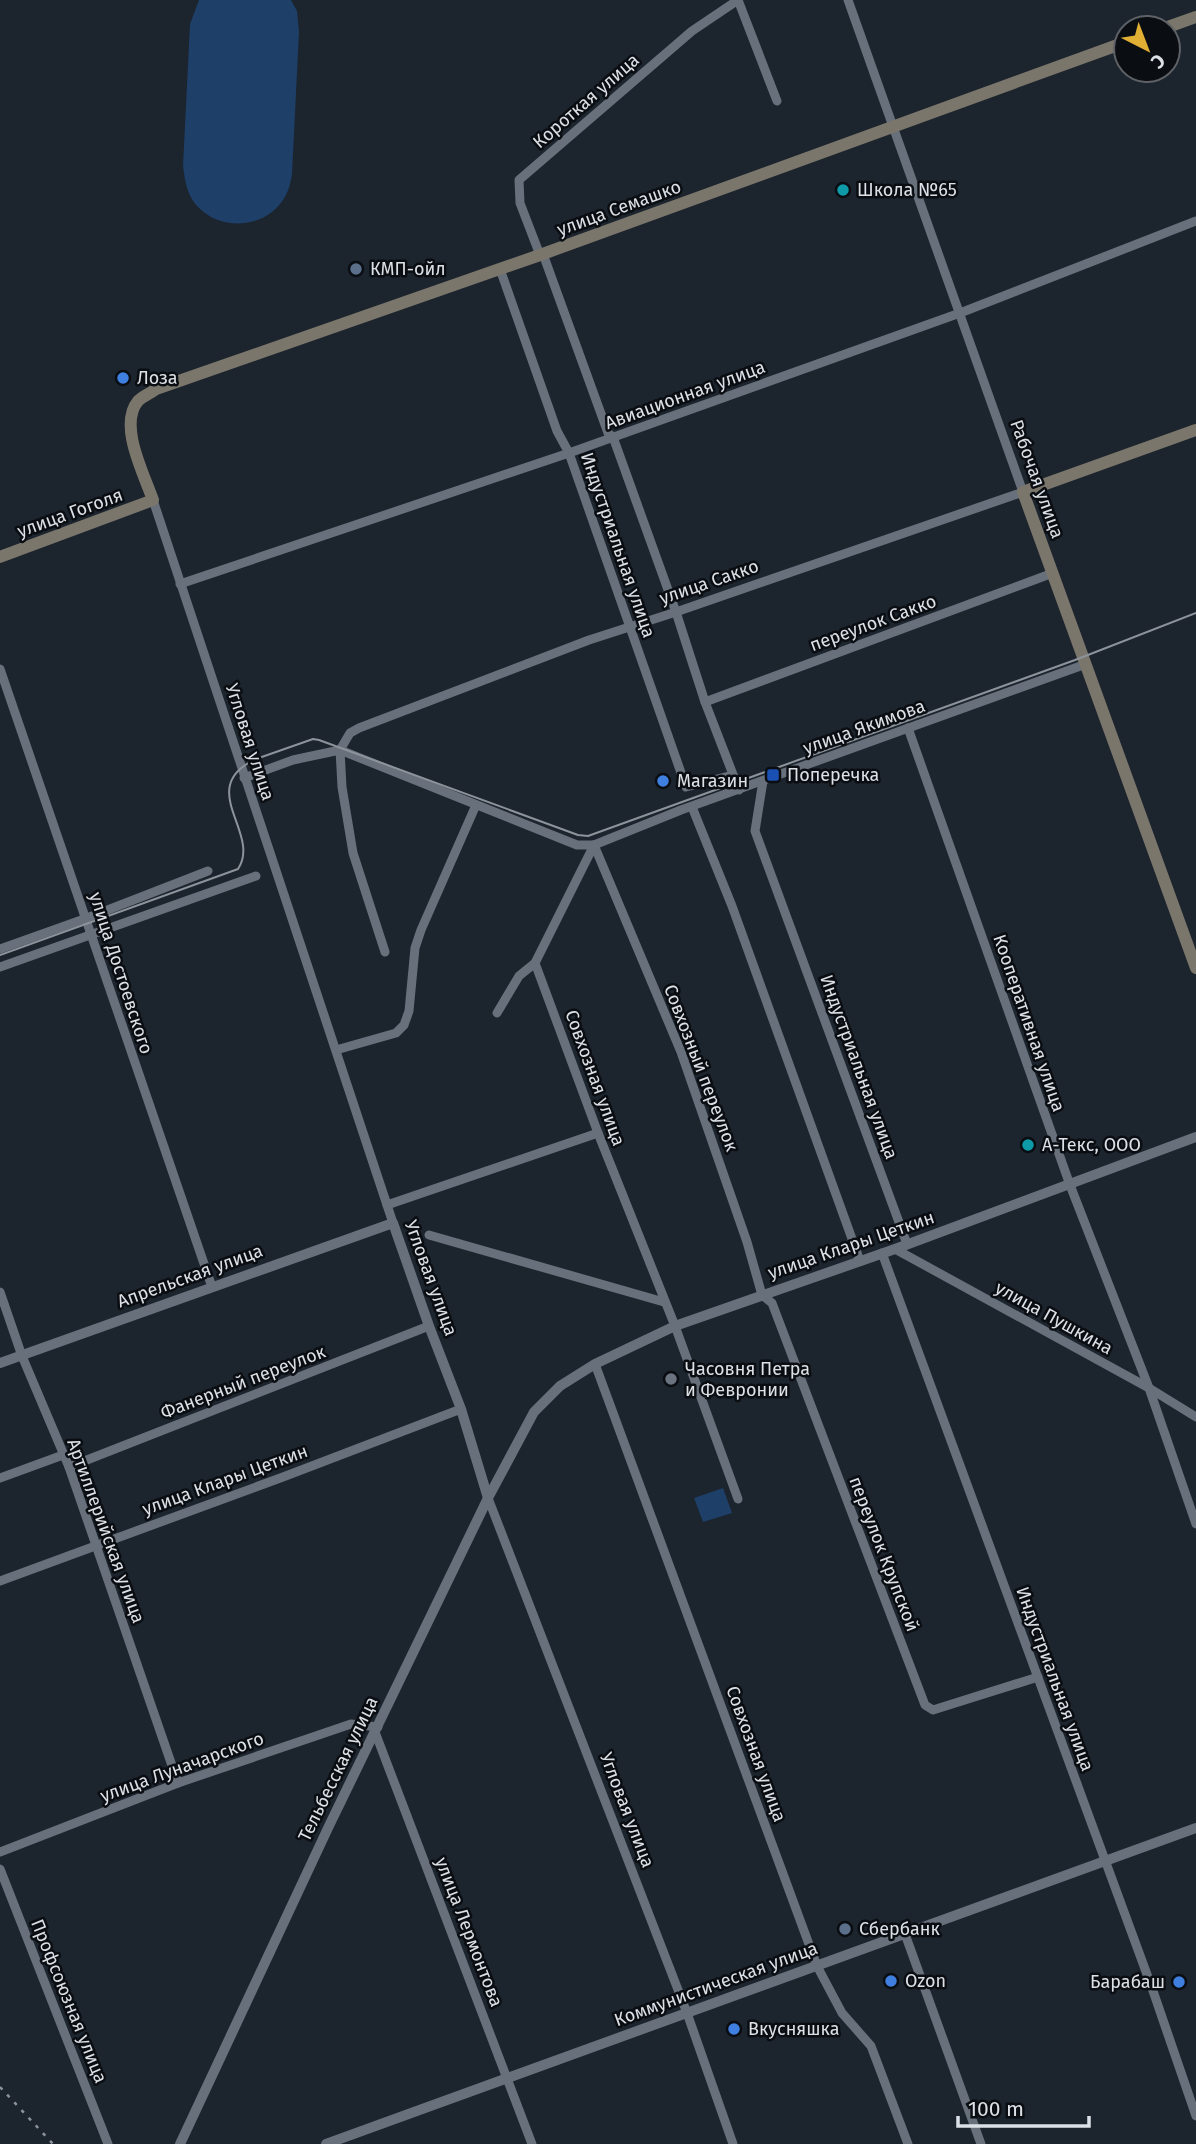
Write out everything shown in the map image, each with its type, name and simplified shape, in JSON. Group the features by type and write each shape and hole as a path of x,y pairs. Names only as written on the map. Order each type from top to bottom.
{"main road":[{"name":"улица Семашко","path":"131,414 139,400 156,389 542,254 1112,47"},
{"name":"Угловая улица","path":"131,414 129,431 153,500"},
{"name":"улица Сакко","path":"1023,492 1196,430"},
{"name":"Рабочая улица","path":"1023,492 1196,968"},
{"name":"улица Гоголя","path":"0,558 153,500"}],"street":[{"path":"738,0 777,101"},
{"name":"Короткая улица","path":"542,254 520,203 519,180 692,31 738,0"},
{"name":"Рабочая улица","path":"848,0 1023,492"},
{"name":"Авиационная улица","path":"180,584 569,453 960,313 1196,221"},
{"name":"Индустриальная улица","path":"542,254 608,433 612,437 676,612 705,702 739,790"},
{"name":"Индустриальная улица","path":"500,269 557,430 569,453 686,787 733,775"},
{"name":"улица Сакко","path":"340,750 350,733 359,727 513,668 1023,492"},
{"name":"Угловая улица","path":"153,500 393,1223 461,1409 488,1498 687,2013 733,2144"},
{"name":"переулок Сакко","path":"705,702 1053,573"},
{"name":"улица Якимова","path":"594,845 763,780 1086,664"},
{"name":"улица Достоевского","path":"0,669 212,1287"},
{"name":"Кооперативная улица","path":"908,728 1070,1185 1149,1388 1196,1524"},
{"path":"244,778 293,760 340,750 577,845 594,845 535,964 519,976 497,1013"},
{"path":"340,750 342,787 353,853 385,952"},
{"name":"Индустриальная улица","path":"763,780 755,831 907,1244"},
{"path":"336,1050 396,1033 404,1025 409,1011 415,948 476,805"},
{"path":"692,807 732,906 860,1261"},
{"name":"Совхозный переулок","path":"594,845 681,1052 747,1242 762,1295"},
{"path":"0,948 208,871"},
{"path":"0,967 256,876"},
{"name":"Совхозная улица","path":"535,964 598,1133 675,1326 738,1499"},
{"path":"387,1205 598,1133"},
{"name":"улица Клары Цеткин","path":"534,1412 560,1385 595,1364 675,1326 895,1249 1196,1137"},
{"name":"Апрельская улица","path":"0,1363 393,1223"},
{"path":"429,1235 664,1302"},
{"name":"улица Пушкина","path":"895,1249 1149,1388 1196,1417"},
{"name":"Индустриальная улица","path":"882,1253 1196,2116"},
{"name":"Артиллерийская улица","path":"0,1292 22,1356 69,1467 177,1783"},
{"name":"переулок Крупской","path":"762,1295 772,1303 925,1705 933,1710 1038,1677"},
{"name":"Фанерный переулок","path":"69,1467 429,1326"},
{"name":"Совхозная улица","path":"595,1364 817,1966 842,2013 871,2046 908,2144"},
{"name":"улица Клары Цеткин","path":"0,1581 461,1409"},
{"name":"Тельбесская улица","path":"180,2144 328,1828 488,1498 534,1412"},
{"path":"0,1478 64,1455"},
{"name":"улица Луначарского","path":"0,1852 177,1783 351,1724 377,1729"},
{"name":"улица Лермонтова","path":"377,1729 533,2144"},
{"name":"Коммунистическая улица","path":"326,2144 1196,1828"},
{"name":"Профсоюзная улица","path":"0,1869 108,2144"},
{"path":"905,1934 981,2144"}],"shaded area":[{"path":"199,0 291,0 297,11 299,32 292,174 286,195 278,206 269,214 245,223 220,221 208,215 194,203 186,183 183,166 190,24"},
{"path":"723,1488 732,1513 703,1522 694,1498"}],"tram line":[{"path":"0,955 238,869 243,855 242,841 229,797 230,783 238,771 256,759 313,739 578,835 588,836 1075,660 1196,613"}],"railway":[{"path":"0,2087 53,2144"}],"place":[{"name":"Школа №65","path":"843,190"},
{"name":"КМП-ойл","path":"356,269"},
{"name":"Лоза","path":"123,378"},
{"name":"Поперечка","path":"773,775"},
{"name":"Магазин","path":"663,781"},
{"name":"А-Текс, ООО","path":"1028,1145"},
{"name":"Часовня Петра и Февронии","path":"671,1379"},
{"name":"Сбербанк","path":"845,1929"},
{"name":"Ozon","path":"891,1981"},
{"name":"Барабаш","path":"1179,1982"},
{"name":"Вкусняшка","path":"734,2029"}]}
